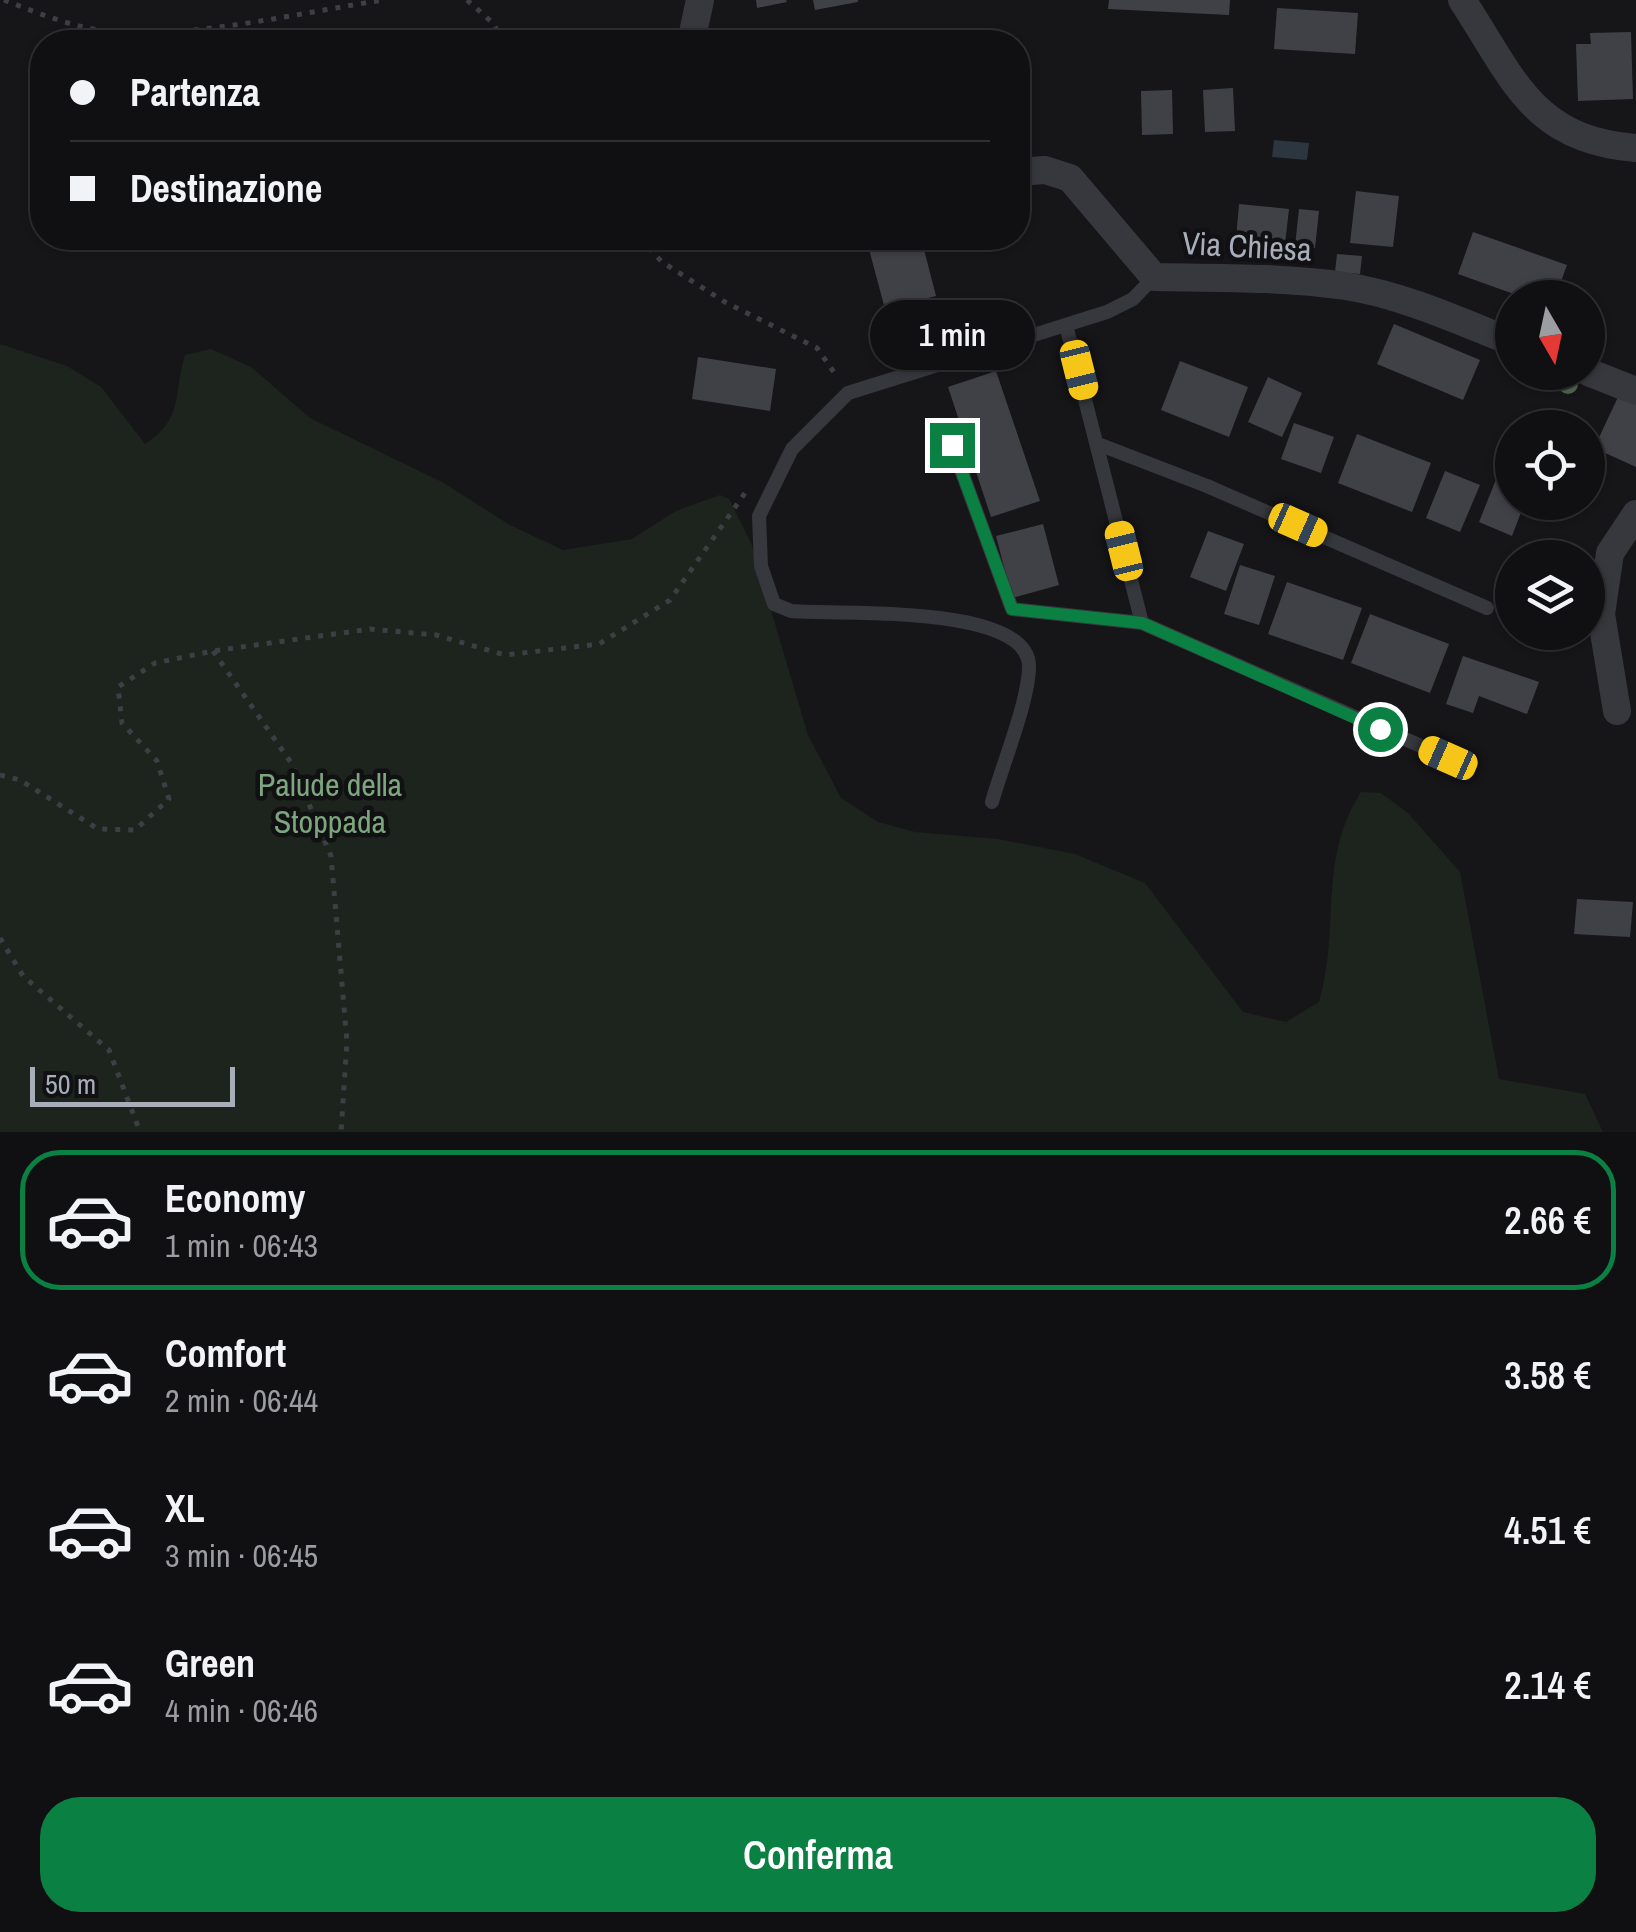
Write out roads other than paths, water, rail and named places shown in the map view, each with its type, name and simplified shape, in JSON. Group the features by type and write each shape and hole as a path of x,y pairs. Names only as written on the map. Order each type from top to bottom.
{"street":[{"path":"693,30 700,0"},
{"path":"1462,0 1528,100 1556,128 1598,145 1636,148"},
{"name":"Via Chiesa","path":"1030,171 1044,170 1070,178 1154,277 1254,278 1348,286 1434,311 1495,335"},
{"path":"1605,379 1636,391"},
{"path":"1617,710 1602,614 1610,553 1636,514"}],"lane":[{"path":"992,802 1030,669 1022,643 1004,630 950,619 791,611 774,604 766,585 759,516 792,449 848,393 1120,306 1154,277"},
{"path":"1066,325 1142,623"},
{"path":"1098,444 1207,486 1487,608"},
{"path":"952,445 1012,609 1142,623 1448,758"}],"park label":[{"name":"Palude della Stoppada","path":"330,802"}]}
